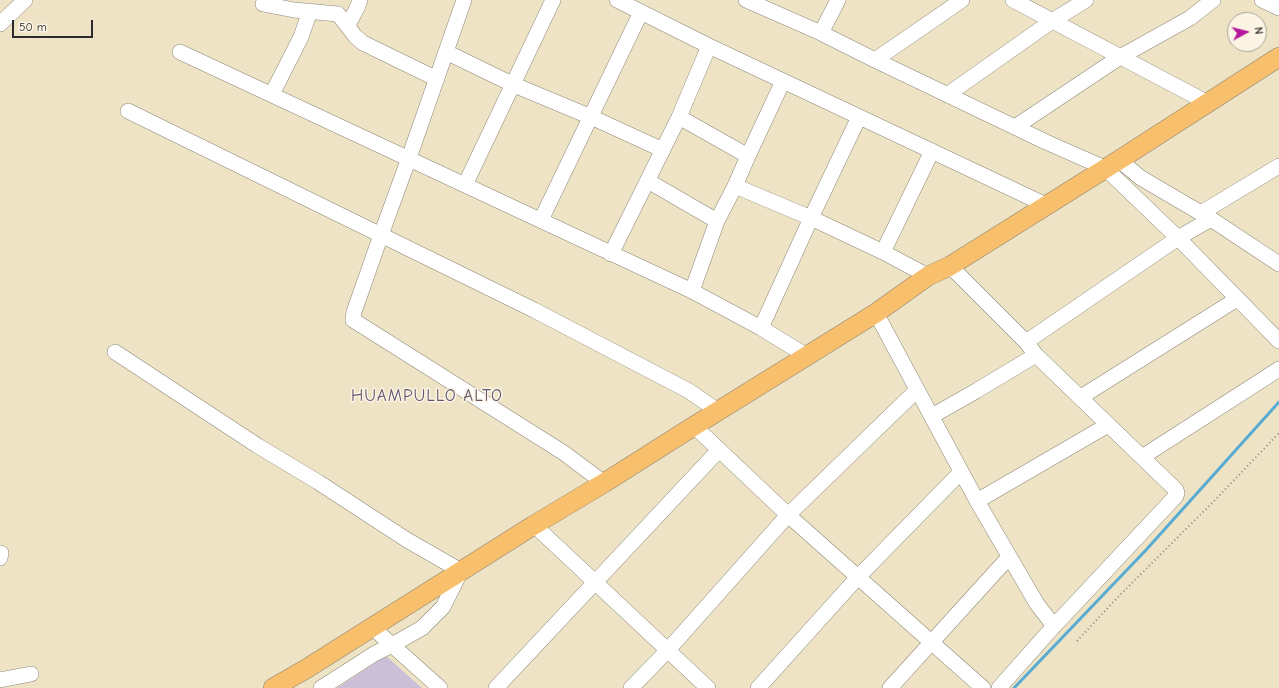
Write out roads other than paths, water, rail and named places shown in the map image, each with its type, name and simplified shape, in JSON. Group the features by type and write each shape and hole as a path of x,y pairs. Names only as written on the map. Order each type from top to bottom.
{"main road":[{"path":"273,688 306,669 534,525 876,313 928,276 950,266 1279,57"}],"street":[{"path":"0,24 25,0"},
{"path":"348,25 360,0"},
{"path":"464,0 354,312 354,321 564,453 604,483"},
{"path":"464,184 552,0"},
{"path":"617,0 709,46 1046,206"},
{"path":"875,60 962,0"},
{"path":"1013,0 1208,103"},
{"path":"947,95 1052,21 1086,0"},
{"path":"1015,127 1120,57 1190,18 1213,0"},
{"path":"1262,0 1279,8"},
{"path":"754,2 1015,127 1112,164 1141,178 1206,216 1278,262"},
{"path":"821,33 840,2"},
{"path":"263,4 338,14 355,36 363,43 437,79"},
{"path":"272,94 301,37 310,11"},
{"path":"541,220 641,12"},
{"path":"611,254 679,117 709,46"},
{"path":"180,52 692,291 761,328 807,356"},
{"path":"446,52 512,84 591,117 663,150"},
{"path":"692,291 717,221 735,186 783,81"},
{"path":"128,111 534,310 689,391 718,411"},
{"path":"679,117 748,156"},
{"path":"761,328 859,117"},
{"path":"883,252 932,152"},
{"path":"1112,164 1178,238 1279,341"},
{"path":"1026,342 1178,238 1206,216 1279,166"},
{"path":"648,181 717,221"},
{"path":"735,186 811,218 883,252 928,276"},
{"path":"950,266 1026,342 1036,355 1176,490 1177,493 1176,496 1054,626 999,688"},
{"path":"1081,398 1237,299"},
{"path":"876,313 977,501 1037,604 1054,626"},
{"path":"115,352 258,446 318,482 407,540 461,571 443,607 422,628 374,654 321,688"},
{"path":"932,416 1036,355"},
{"path":"1142,457 1279,369"},
{"path":"631,688 668,650 788,515 917,390"},
{"path":"977,501 1108,424"},
{"path":"694,426 788,515 983,688"},
{"path":"496,688 720,450"},
{"path":"758,688 858,577 961,472"},
{"path":"534,525 708,688"},
{"path":"890,688 1009,557"},
{"path":"372,627 440,688"},
{"path":"0,680 32,674"}],"waterway":[{"path":"1014,688 1146,550 1279,402"}],"district":[{"name":"HUAMPULLO ALTO","path":"427,396"}]}
